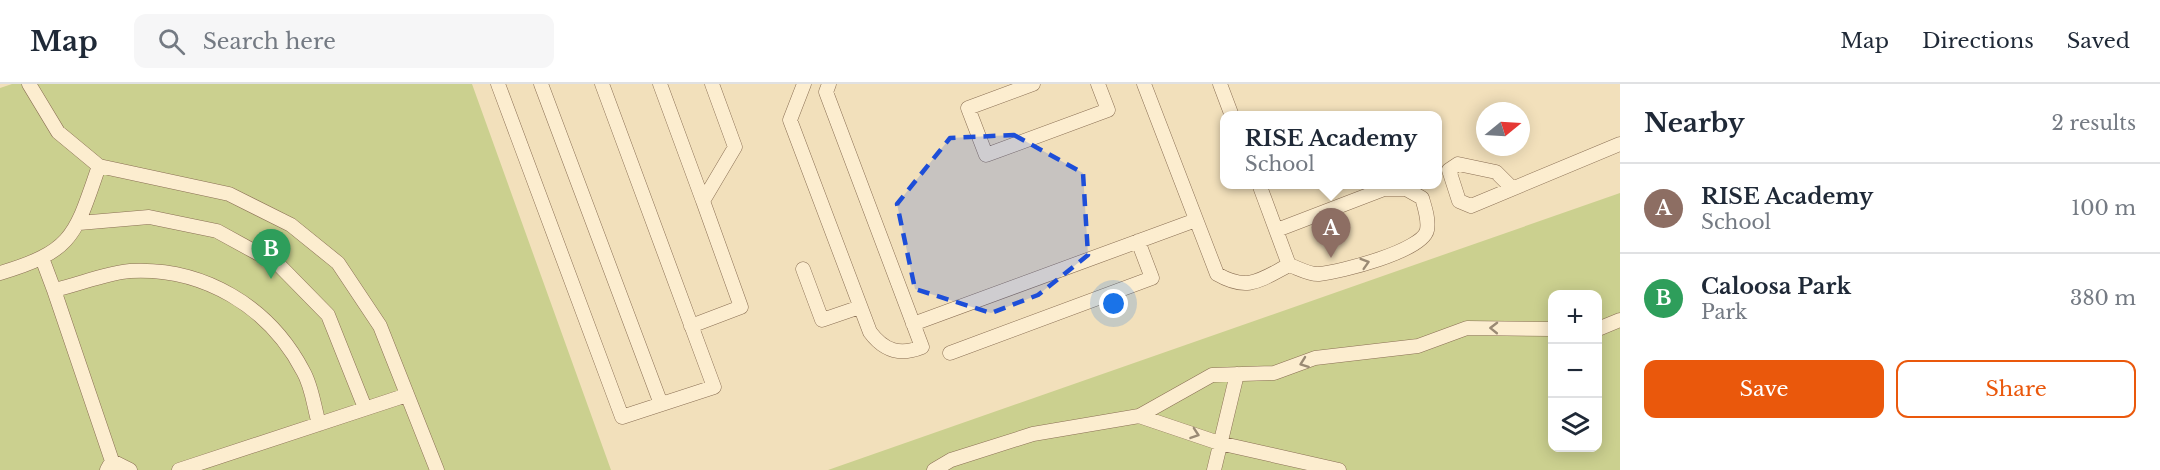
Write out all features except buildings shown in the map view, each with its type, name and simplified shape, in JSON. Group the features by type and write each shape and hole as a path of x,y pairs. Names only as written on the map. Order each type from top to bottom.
{"lane":[{"path":"30,84 58,132 99,166 229,194 291,225 338,263 380,326 437,470"},
{"path":"498,84 621,417 714,387 602,84"},
{"path":"541,84 661,404"},
{"path":"660,84 741,307 692,326"},
{"path":"704,201 735,147 712,84"},
{"path":"804,84 790,120 860,307 870,332 887,349 911,352 922,347 826,92 829,84"},
{"path":"1033,84 968,108 986,155 1108,110 1098,84"},
{"path":"1144,84 1216,274 1232,282 1251,284 1289,265 1317,274 1387,256 1419,243 1427,232 1422,198 1406,189 1384,189 1277,230"},
{"path":"1220,84 1230,111"},
{"path":"1512,188 1620,144"},
{"path":"0,273 42,258 59,249 80,223 99,166"},
{"path":"1261,189 1289,265"},
{"path":"80,223 149,217 217,231 279,265 328,315 365,408"},
{"path":"913,324 1196,220"},
{"path":"950,353 1152,278 1138,241"},
{"path":"42,258 110,466 130,470"},
{"path":"803,269 822,320 860,307"},
{"path":"54,290 129,271 182,274 232,293 274,327 304,372 319,424"},
{"path":"1602,327 1620,320"},
{"path":"934,470 951,460 1033,434 1139,416 1212,375 1274,373 1316,358 1418,346 1467,328 1548,329"},
{"path":"1214,470 1237,374"},
{"path":"179,470 407,394"},
{"path":"1139,416 1219,443 1338,470"}],"highlighted area":[{"path":"1014,135 1083,173 1088,255 1038,295 991,313 915,289 897,204 950,138"}],"green space":[{"path":"12,84 472,84 611,470 0,470 0,88"},
{"path":"1620,193 1620,470 828,470"}],"place":[{"name":"RISE Academy","path":"1331,258"},
{"name":"Caloosa Park","path":"271,279"}]}
